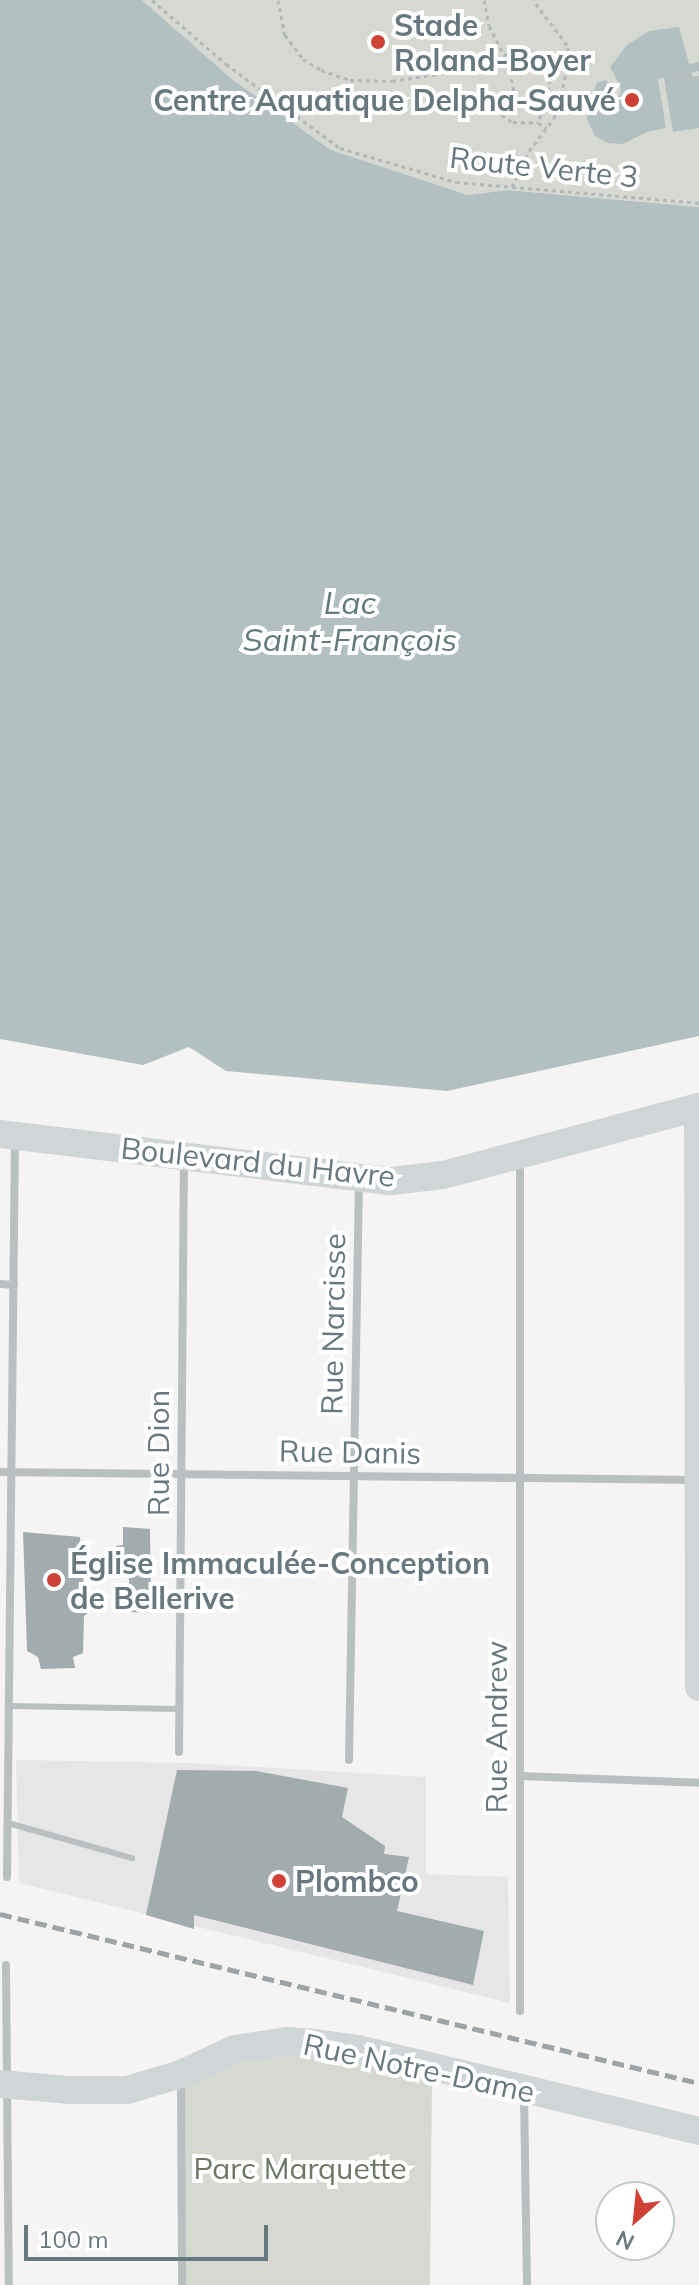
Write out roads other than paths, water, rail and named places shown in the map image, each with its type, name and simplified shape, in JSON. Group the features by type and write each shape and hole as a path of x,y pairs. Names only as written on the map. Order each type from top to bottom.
{"street":[{"name":"Boulevard du Havre","path":"8,1135 391,1181 443,1175 698,1108"},
{"path":"698,1108 699,1687"},
{"path":"7,1877 9,1706 5,1660 12,1472 14,1285 8,1135"},
{"name":"Rue Dion","path":"179,1752 184,1155"},
{"name":"Rue Andrew","path":"520,1156 520,2011"},
{"name":"Rue Narcisse","path":"349,1760 359,1176"},
{"path":"0,1284 14,1285"},
{"name":"Rue Danis","path":"0,1472 699,1480"},
{"path":"520,1776 699,1783"},
{"path":"6,1965 3,2084 9,2285"},
{"name":"Rue Notre-Dame","path":"3,2084 68,2090 127,2090 181,2074 235,2049 287,2041 358,2049 699,2131"},
{"path":"181,2074 182,2285"},
{"path":"524,2089 527,2285"}],"lane":[{"path":"9,1706 179,1709"},
{"path":"8,1823 132,1858"}],"water":[{"name":"Lac Saint-François","path":"0,0 142,0 232,79 331,150 468,195 507,190 699,207 699,1036 447,1091 226,1071 189,1047 143,1065 0,1039"},
{"path":"679,27 689,64 699,62 699,71 691,73 692,77 699,76 699,128 673,132 664,78 658,79 666,128 647,132 623,144 608,143 595,136 587,120 588,105 597,83 606,80 615,89 603,101 609,103 620,95 621,88 610,67 627,45 649,31"}],"railway":[{"path":"0,1914 699,2083"}],"place":[{"name":"Stade Roland-Boyer","path":"378,42"},
{"name":"Centre Aquatique Delpha-Sauvé","path":"632,100"},
{"name":"Église Immaculée-Conception de Bellerive","path":"54,1580"},
{"name":"Plombco","path":"279,1881"}],"park label":[{"name":"Parc Marquette","path":"300,2168"}]}
